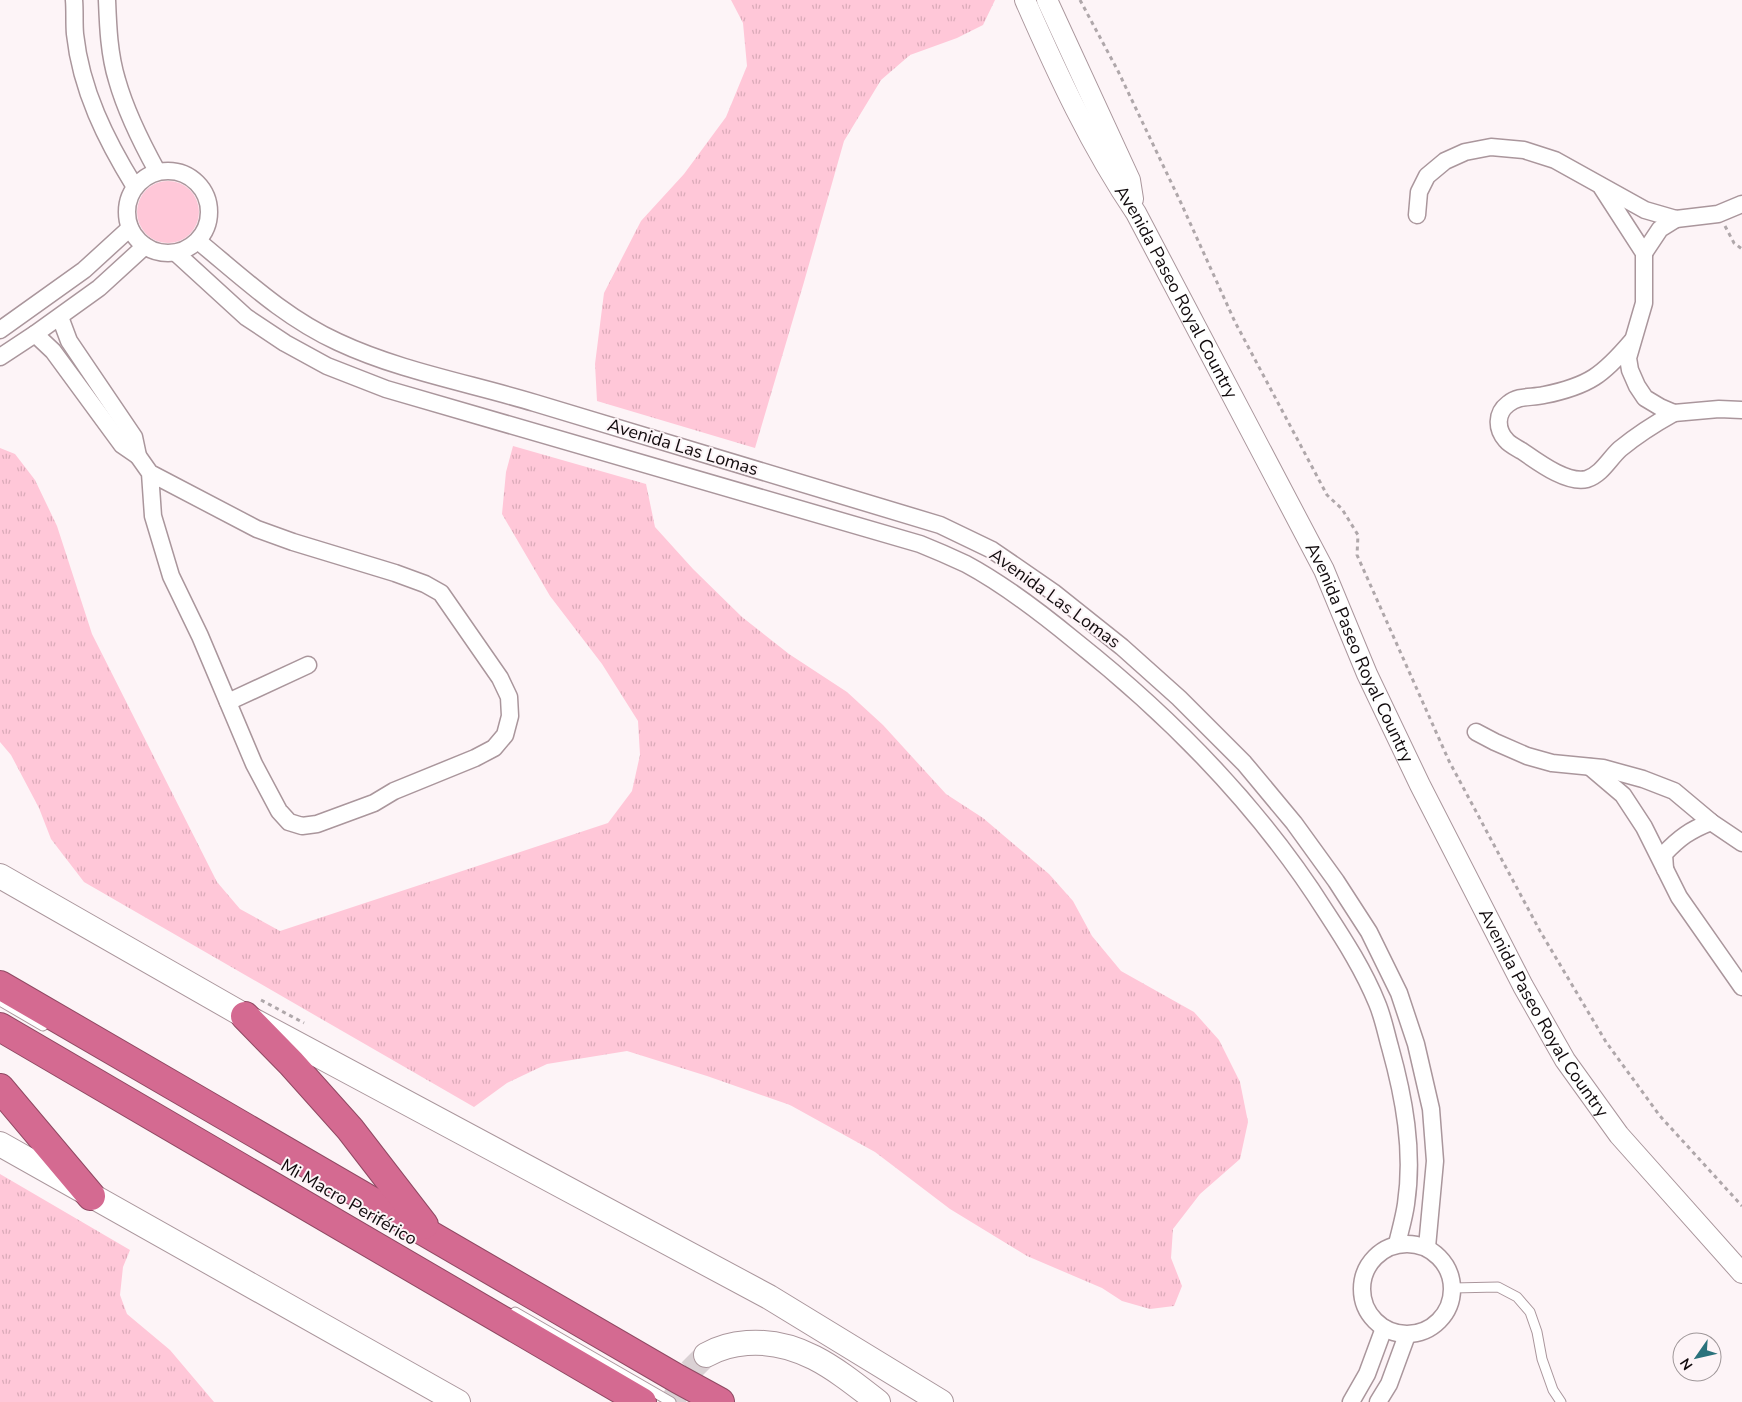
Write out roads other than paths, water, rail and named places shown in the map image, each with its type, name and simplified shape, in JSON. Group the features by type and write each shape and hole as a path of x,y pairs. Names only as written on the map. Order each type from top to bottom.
{"highway":[{"path":"0,985 720,1402"},
{"path":"245,1016 291,1063 350,1129 433,1236"},
{"path":"0,1027 642,1402"},
{"path":"0,1088 91,1196"}],"main road":[{"path":"0,876 245,1016 769,1297 941,1402"},
{"path":"0,1144 458,1402"},
{"path":"706,1355 732,1344 762,1342 785,1345 808,1354 853,1382 878,1402"}],"street":[{"path":"74,0 75,35 86,86 100,125 135,187"},
{"path":"107,0 108,31 116,79 129,116 157,171"},
{"name":"Avenida Paseo Royal Country","path":"1025,0 1059,77 1120,190 1136,213 1324,570 1367,674 1420,785 1518,978 1564,1060 1619,1135 1742,1273"},
{"path":"1047,0 1130,180 1136,213"},
{"path":"1417,215 1419,192 1427,176 1445,161 1465,152 1491,147 1524,150 1555,160 1645,210 1676,219 1718,214 1742,204"},
{"path":"170,170 184,173 196,180 204,190 209,203 210,217 206,230 198,241 176,253 154,251 144,246 130,228 127,214 128,200 135,187 145,177 157,171 170,170"},
{"path":"1600,186 1644,253 1644,303 1628,358 1630,370 1645,398 1674,413"},
{"path":"1644,253 1660,229 1676,219"},
{"path":"0,330 84,270 130,228"},
{"name":"Avenida Las Lomas","path":"198,241 264,297 300,322 338,343 391,363 500,392 940,525 992,550 1053,592 1122,646 1179,698 1244,763 1294,823 1336,881 1369,932 1399,993 1416,1044 1431,1109 1435,1161 1427,1248"},
{"path":"0,357 99,288 144,246"},
{"name":"Avenida Las Lomas","path":"176,253 246,317 285,343 327,366 386,389 920,544 966,565 1030,604 1098,659 1165,717 1226,780 1274,836 1315,893 1349,947 1378,1004 1405,1112 1408,1163 1406,1204 1397,1244"},
{"path":"60,317 69,341 134,437 138,456"},
{"path":"35,334 53,351 122,445 138,456 150,473 257,529 395,573 425,584 441,593 500,678 509,697 510,716 505,735 494,748 475,758 394,791 365,807 316,824 302,826 289,822 278,811 254,764 172,576 153,516 150,473"},
{"path":"1632,342 1611,366 1590,381 1568,390 1540,396 1519,397 1508,404 1500,413 1498,423 1506,440 1550,470 1571,478 1585,479 1597,474 1620,449 1636,437 1674,413 1719,409 1742,410"},
{"path":"386,389 391,363"},
{"path":"228,702 308,665"},
{"path":"1476,732 1527,756 1552,763 1603,768 1643,779 1674,791 1711,822 1742,843"},
{"path":"1590,767 1623,795 1644,827 1679,897 1742,987"},
{"path":"1665,869 1664,854 1676,841 1693,829 1711,822"},
{"path":"1412,1243 1427,1248 1437,1254 1446,1264 1451,1275 1453,1288 1451,1302 1445,1315 1434,1326 1421,1332 1407,1335 1395,1333 1384,1328 1373,1319 1366,1308 1362,1295 1362,1281 1366,1268 1384,1249 1397,1244 1412,1243"},
{"path":"1351,1402 1367,1374 1384,1328"},
{"path":"1378,1402 1389,1384 1407,1335"}],"lane":[{"path":"0,1001 53,1031"},
{"path":"1453,1288 1498,1287 1517,1297 1530,1312 1538,1332 1542,1359 1553,1390 1561,1402"},
{"path":"507,1307 670,1402"}],"tunnel":[{"path":"672,1402 689,1372 706,1355"}]}
